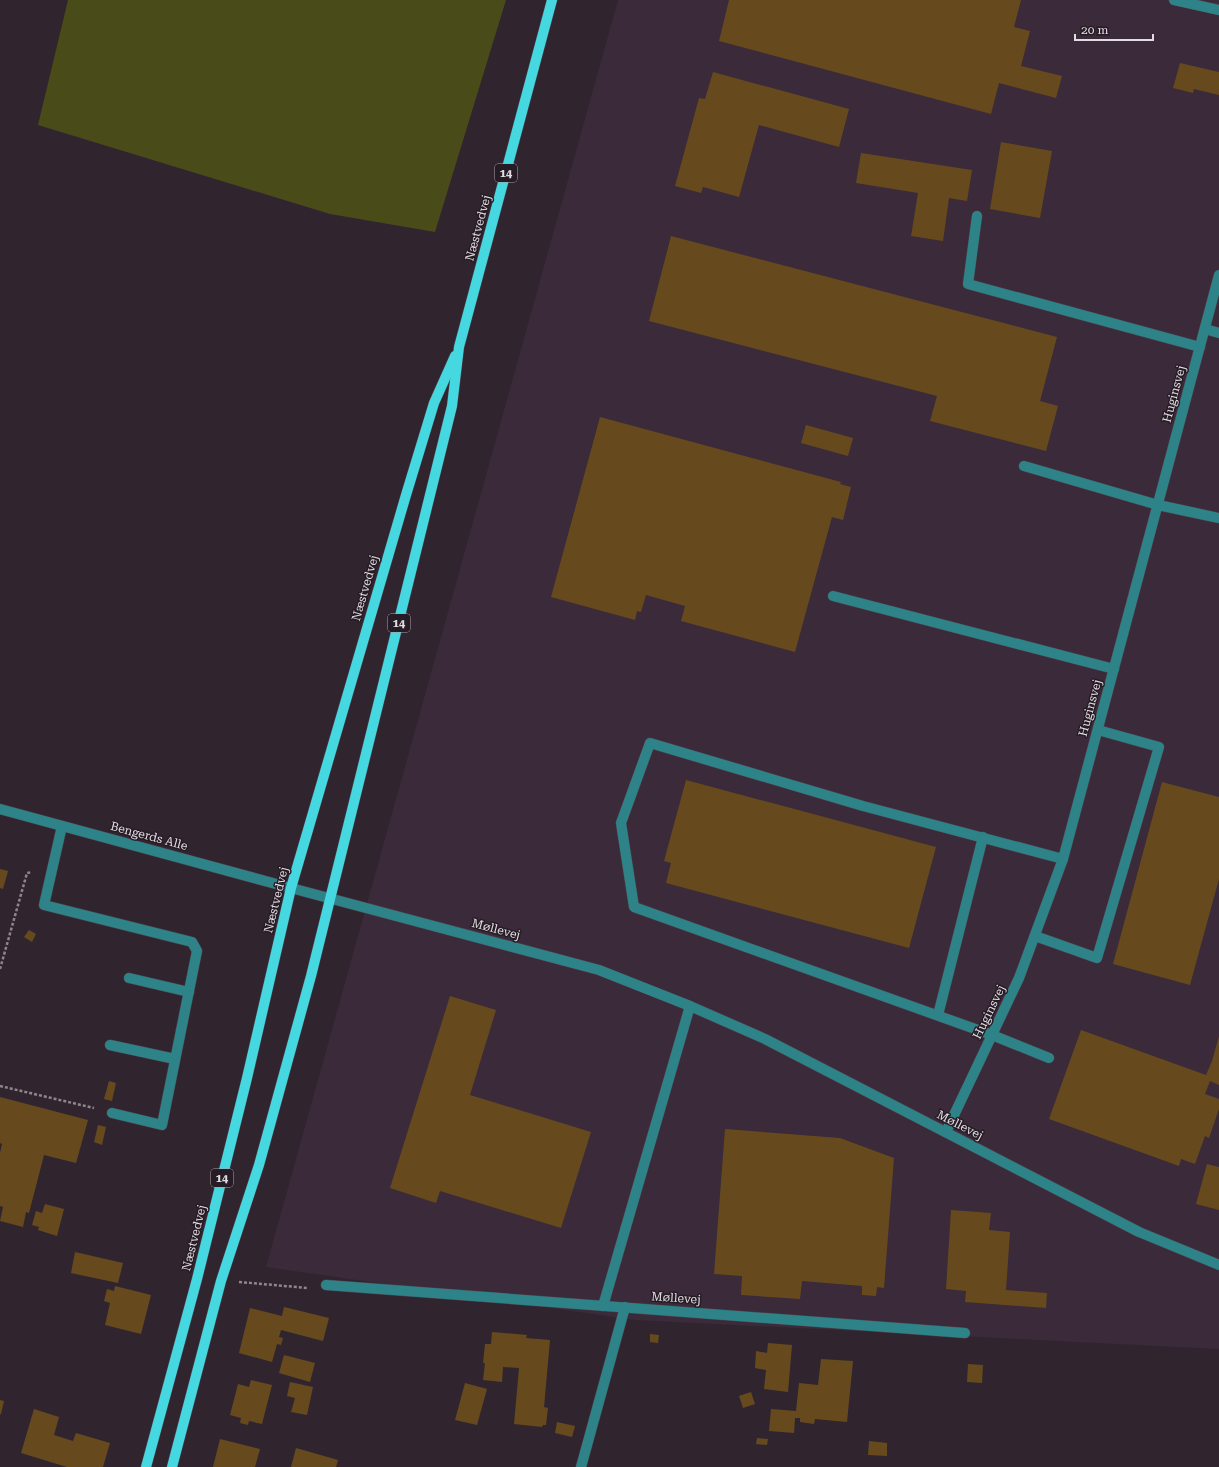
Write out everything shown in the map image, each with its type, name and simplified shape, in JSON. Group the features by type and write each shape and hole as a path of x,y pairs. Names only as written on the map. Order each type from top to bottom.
{"main road":[{"name":"Næstvedvej","path":"172,1467 221,1281 259,1165 311,976 452,406 459,347 552,0"},
{"name":"Næstvedvej","path":"146,1467 197,1279 291,888 434,403 459,347"}],"street":[{"path":"1174,0 1219,10"},
{"path":"977,216 968,284 1200,347"},
{"name":"Huginsvej","path":"946,1132 1019,978 1063,859 1219,275"},
{"path":"1205,329 1219,333"},
{"path":"1024,466 1158,505 1219,518"},
{"path":"833,596 1114,669"},
{"path":"1034,936 1097,958 1160,747 1098,730"},
{"path":"1049,1058 938,1015 634,907 621,823 650,743 863,806 1063,859"},
{"name":"Bengerds Alle","path":"0,809 291,888"},
{"path":"62,826 44,905 192,942 197,951 162,1125 112,1113"},
{"path":"938,1015 983,837"},
{"name":"Møllevej","path":"291,888 599,970 690,1006 765,1039 1138,1232 1219,1265"},
{"path":"129,978 189,992"},
{"path":"603,1306 690,1006"},
{"path":"110,1045 175,1059"},
{"name":"Møllevej","path":"326,1285 966,1333"},
{"path":"581,1467 625,1307"}],"path":[{"path":"0,969 27,873 52,866"},
{"path":"0,1086 112,1113"},
{"path":"221,1281 314,1288 326,1285"}],"shaded area":[{"path":"68,0 506,0 435,232 330,214 38,125"},
{"path":"618,0 1219,0 1219,1349 635,1320 266,1267"}],"building":[{"path":"729,0 1021,0 1014,27 1030,31 1021,66 1062,76 1056,98 999,83 991,114 719,41"},
{"path":"1180,63 1219,72 1219,95 1194,89 1193,93 1173,88"},
{"path":"713,72 849,109 839,147 759,125 739,197 703,187 701,193 675,186 699,98 705,99"},
{"path":"1001,142 1052,151 1040,218 990,209"},
{"path":"861,153 972,170 967,201 949,198 943,241 911,236 918,193 856,183"},
{"path":"671,236 1057,337 1040,401 1058,406 1046,451 930,421 937,396 649,321"},
{"path":"600,417 841,482 840,484 851,487 843,520 832,517 795,652 681,621 685,606 646,595 641,612 637,611 635,620 551,597"},
{"path":"806,425 853,438 848,456 801,443"},
{"path":"686,780 936,847 909,948 666,883 671,863 664,861"},
{"path":"1162,782 1219,797 1219,879 1190,985 1113,964"},
{"path":"0,869 8,871 3,889 0,888"},
{"path":"29,930 36,934 32,942 24,937"},
{"path":"450,996 496,1010 470,1095 591,1132 561,1228 440,1191 436,1203 390,1188"},
{"path":"1081,1030 1206,1075 1212,1061 1219,1036 1219,1085 1210,1081 1205,1094 1219,1099 1219,1109 1209,1138 1205,1136 1195,1164 1181,1159 1179,1166 1049,1119"},
{"path":"109,1081 116,1083 112,1101 104,1099"},
{"path":"0,1097 88,1120 76,1163 44,1155 29,1213 26,1212 23,1227 0,1221 3,1207 0,1206 0,1153 2,1144 0,1143"},
{"path":"98,1125 106,1127 102,1145 94,1142"},
{"path":"725,1129 840,1138 894,1158 884,1288 877,1287 876,1296 862,1295 862,1286 802,1281 800,1299 741,1295 742,1276 714,1274"},
{"path":"1207,1164 1219,1167 1219,1210 1196,1204"},
{"path":"45,1204 64,1209 57,1236 38,1230 39,1227 32,1225 36,1211 42,1213"},
{"path":"951,1210 991,1213 989,1230 1010,1232 1006,1290 1047,1293 1046,1308 965,1302 966,1291 946,1289"},
{"path":"75,1252 123,1263 118,1283 71,1273"},
{"path":"115,1286 151,1295 141,1334 105,1325 110,1303 104,1301 107,1289 114,1291"},
{"path":"284,1307 329,1318 323,1341 281,1330 279,1337 283,1338 281,1345 277,1344 272,1362 239,1353 250,1308 282,1316"},
{"path":"492,1332 527,1335 526,1338 550,1340 544,1407 548,1408 546,1425 543,1425 542,1427 514,1424 519,1368 503,1367 502,1382 483,1380 485,1344 491,1344"},
{"path":"650,1334 659,1335 658,1343 650,1342"},
{"path":"768,1343 792,1345 788,1392 764,1389 766,1370 755,1368 756,1351 767,1353"},
{"path":"284,1355 315,1363 310,1382 279,1373"},
{"path":"821,1359 853,1361 847,1422 815,1419 814,1424 800,1422 800,1418 795,1418 794,1433 769,1431 771,1409 796,1411 799,1383 818,1385"},
{"path":"968,1364 983,1365 982,1383 967,1382"},
{"path":"251,1380 272,1385 262,1424 249,1421 248,1425 240,1423 241,1418 230,1415 238,1384 249,1387"},
{"path":"290,1382 313,1387 307,1415 291,1412 295,1398 287,1396"},
{"path":"465,1383 487,1389 477,1425 455,1420"},
{"path":"751,1392 755,1404 743,1408 739,1396"},
{"path":"0,1400 4,1401 1,1414 0,1414"},
{"path":"34,1409 59,1417 54,1435 73,1441 76,1433 110,1443 103,1467 67,1467 21,1453"},
{"path":"557,1422 575,1426 572,1437 555,1433"},
{"path":"757,1438 768,1439 767,1445 756,1444"},
{"path":"220,1439 260,1449 255,1467 213,1467"},
{"path":"869,1441 887,1443 887,1456 868,1455"},
{"path":"296,1448 338,1460 336,1467 291,1467"}]}
